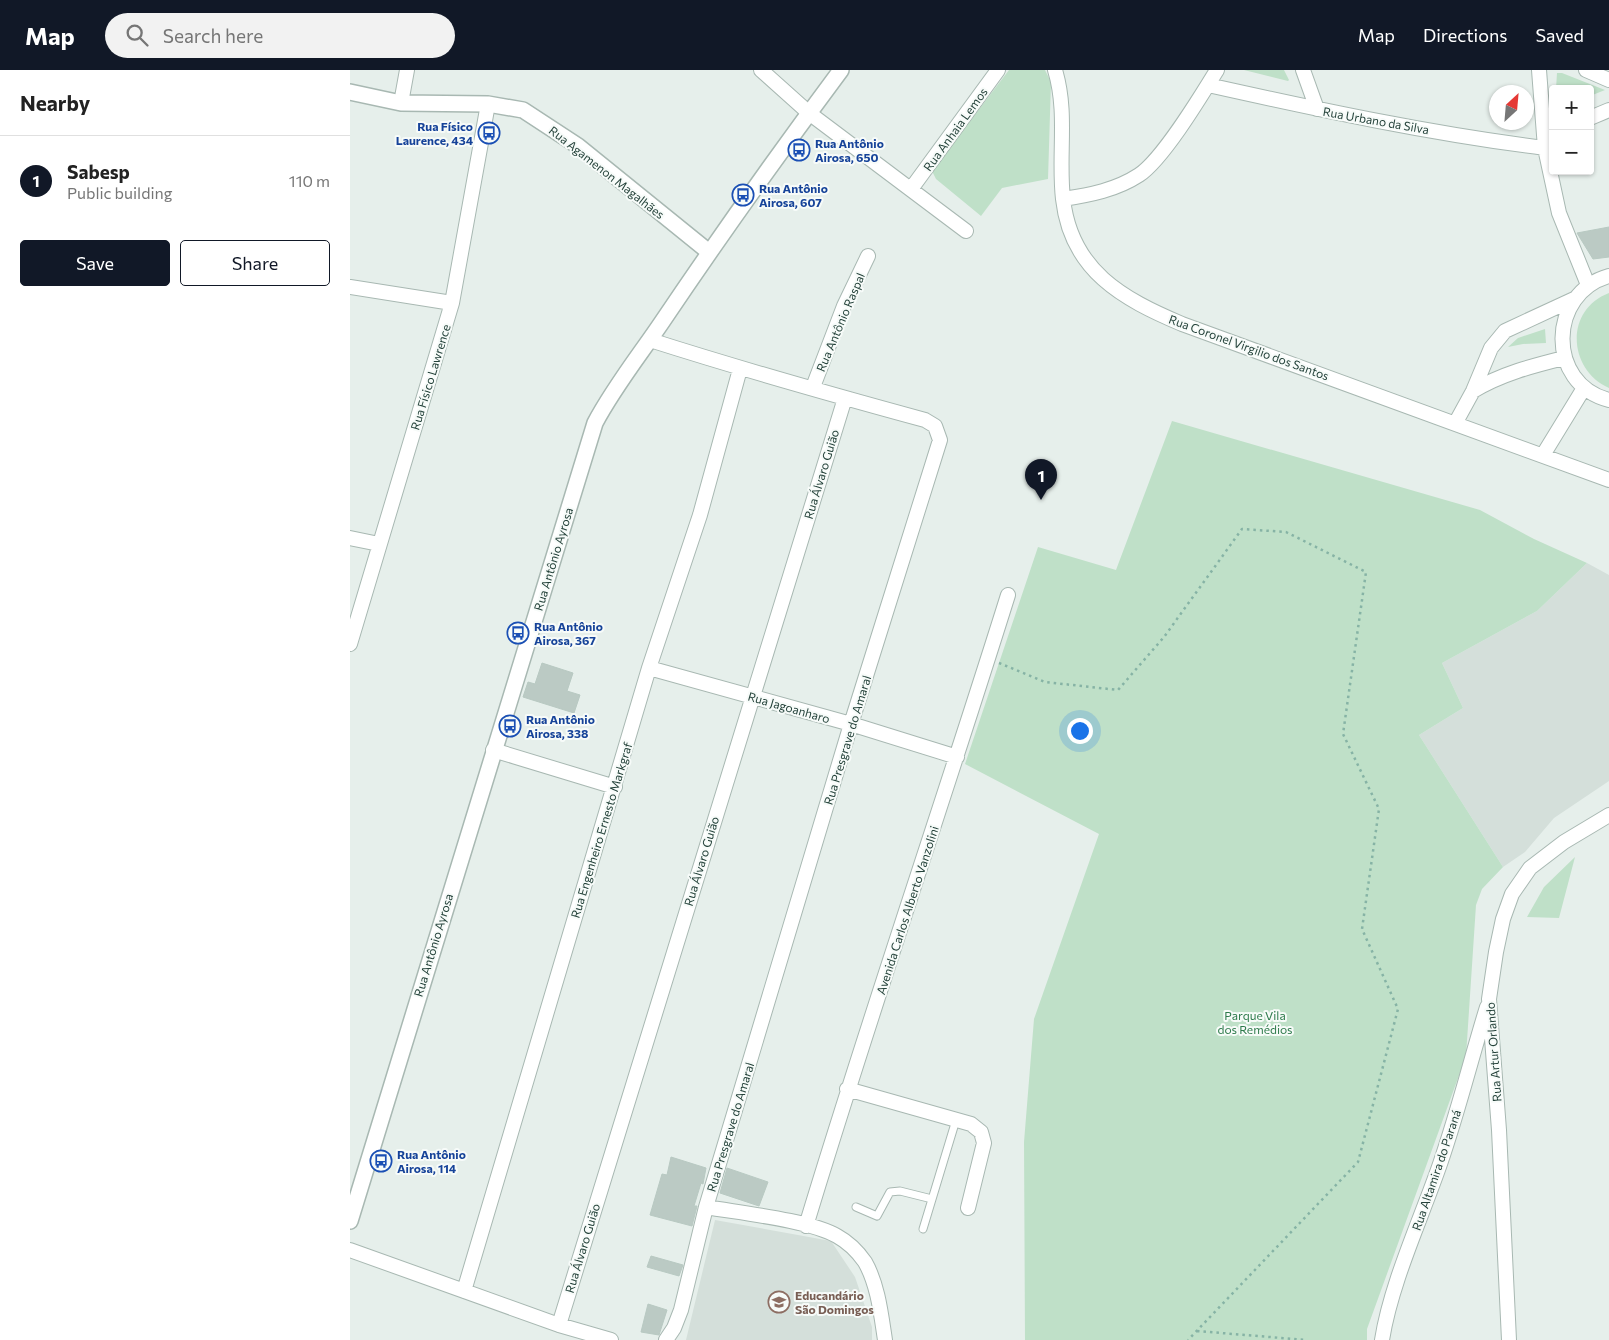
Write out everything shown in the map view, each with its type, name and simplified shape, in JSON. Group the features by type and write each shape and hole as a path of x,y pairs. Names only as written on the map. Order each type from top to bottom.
{"street":[{"path":"401,103 407,70"},
{"path":"761,70 809,113 966,231"},
{"name":"Rua Antônio Ayrosa","path":"350,1221 595,423 609,396 650,340 709,252 841,70"},
{"name":"Rua Anhaia Lemos","path":"911,189 998,70"},
{"name":"Rua Coronel Virgilio dos Santos","path":"1055,70 1060,88 1063,119 1063,199 1071,234 1087,262 1107,284 1139,306 1182,324 1456,422 1609,480"},
{"path":"1063,199 1095,194 1121,185 1141,174 1161,153 1217,70"},
{"path":"1303,70 1317,109"},
{"path":"1539,70 1549,146"},
{"path":"1586,70 1609,80"},
{"name":"Rua Urbano da Silva","path":"1208,85 1317,109 1496,142 1549,146"},
{"name":"Rua Agamenon Magalhães","path":"350,92 401,103 488,104 517,108 530,113 578,146 709,252"},
{"name":"Rua Físico Lawrence","path":"350,644 452,302 488,104"},
{"path":"1594,116 1609,110"},
{"path":"1553,175 1559,213 1588,285"},
{"name":"Rua Antônio Raspal","path":"813,387 844,306 868,256"},
{"path":"1609,276 1588,285 1574,299 1564,318 1561,338 1564,358 1576,379 1584,388 1600,398 1609,400"},
{"path":"350,287 452,302"},
{"path":"1456,422 1473,391 1491,348 1505,331 1574,299"},
{"name":"Rua Presgrave do Amaral","path":"650,340 740,369 813,387 845,398 925,420 936,426 940,440 851,724 706,1207 681,1310 674,1328 666,1340"},
{"path":"1473,391 1492,380 1528,367 1564,358"},
{"name":"Rua Engenheiro Ernesto Markgraf","path":"464,1291 649,668 700,514 740,369"},
{"path":"1542,455 1584,388"},
{"name":"Rua Álvaro Guião","path":"559,1325 845,398"},
{"path":"350,538 379,544"},
{"name":"Avenida Carlos Alberto Vanzolini","path":"806,1226 848,1089 1008,595"},
{"name":"Rua Jagoanharo","path":"649,668 851,724 957,757"},
{"path":"494,750 615,786"},
{"name":"Rua Artur Orlando","path":"1509,1340 1499,1130 1489,999 1496,952 1503,919 1512,894 1530,868 1564,842 1609,815"},
{"name":"Rua Altamira do Paraná","path":"1382,1340 1384,1326 1411,1242 1441,1162 1489,999"},
{"path":"848,1089 971,1124 981,1132 984,1143 968,1208"},
{"path":"706,1207 806,1226 837,1236 853,1248 865,1263 879,1301 885,1340"},
{"path":"350,1250 559,1325 611,1340"}],"lane":[{"path":"922,1229 956,1120"},
{"path":"856,1208 877,1216 890,1192 900,1191 932,1199"}],"path":[{"path":"988,658 1045,682 1118,690 1164,637 1242,529 1286,532 1366,572 1343,734 1379,809 1362,929 1398,1009 1358,1162 1188,1340"},
{"path":"1197,1330 1306,1340"}],"shaded area":[{"path":"1587,563 1609,575 1609,781 1554,818 1525,852 1503,867 1419,735 1463,708 1442,663 1537,611"},
{"name":"Educandário São Domingos","path":"715,1220 831,1241 855,1277 872,1327 872,1340 686,1340"}],"green space":[{"path":"1009,70 1045,70 1051,82 1048,179 1002,188 981,216 936,179 932,171"},
{"path":"1244,70 1284,70 1289,80 1288,81"},
{"path":"1557,73 1562,73 1592,85 1556,85"},
{"path":"1594,86 1605,90 1594,94"},
{"path":"1609,293 1609,388 1595,379 1585,368 1579,355 1577,340 1578,326 1584,312 1594,301"},
{"path":"1545,329 1546,343 1508,347 1518,338"},
{"name":"Parque Vila dos Remédios","path":"1172,421 1480,510 1534,539 1587,563 1537,611 1442,663 1463,708 1419,735 1503,867 1482,889 1476,905 1466,1056 1367,1329 1367,1340 1025,1340 1024,1142 1034,1019 1099,834 965,764 1038,547 1116,570"},
{"path":"1575,857 1559,918 1527,917 1544,887"}],"building":[{"path":"1609,227 1609,257 1593,259 1577,233"},
{"path":"542,663 573,673 567,691 580,695 574,713 523,697 528,682 535,684"},
{"path":"671,1157 706,1168 703,1184 701,1183 694,1206 697,1206 692,1226 650,1215 662,1174 667,1175"},
{"path":"727,1168 768,1182 759,1206 720,1193"},
{"path":"651,1256 683,1265 679,1276 647,1267"},
{"path":"648,1304 667,1310 659,1335 641,1332"}],"place":[{"name":"Rua Físico Laurence, 434","path":"489,133"},
{"name":"Rua Antônio Airosa, 650","path":"799,150"},
{"name":"Rua Antônio Airosa, 607","path":"743,195"},
{"name":"Sabesp","path":"1041,500"},
{"name":"Rua Antônio Airosa, 367","path":"518,633"},
{"name":"Rua Antônio Airosa, 338","path":"510,726"},
{"name":"Rua Antônio Airosa, 114","path":"381,1161"},
{"name":"Educandário São Domingos","path":"779,1302"}]}
